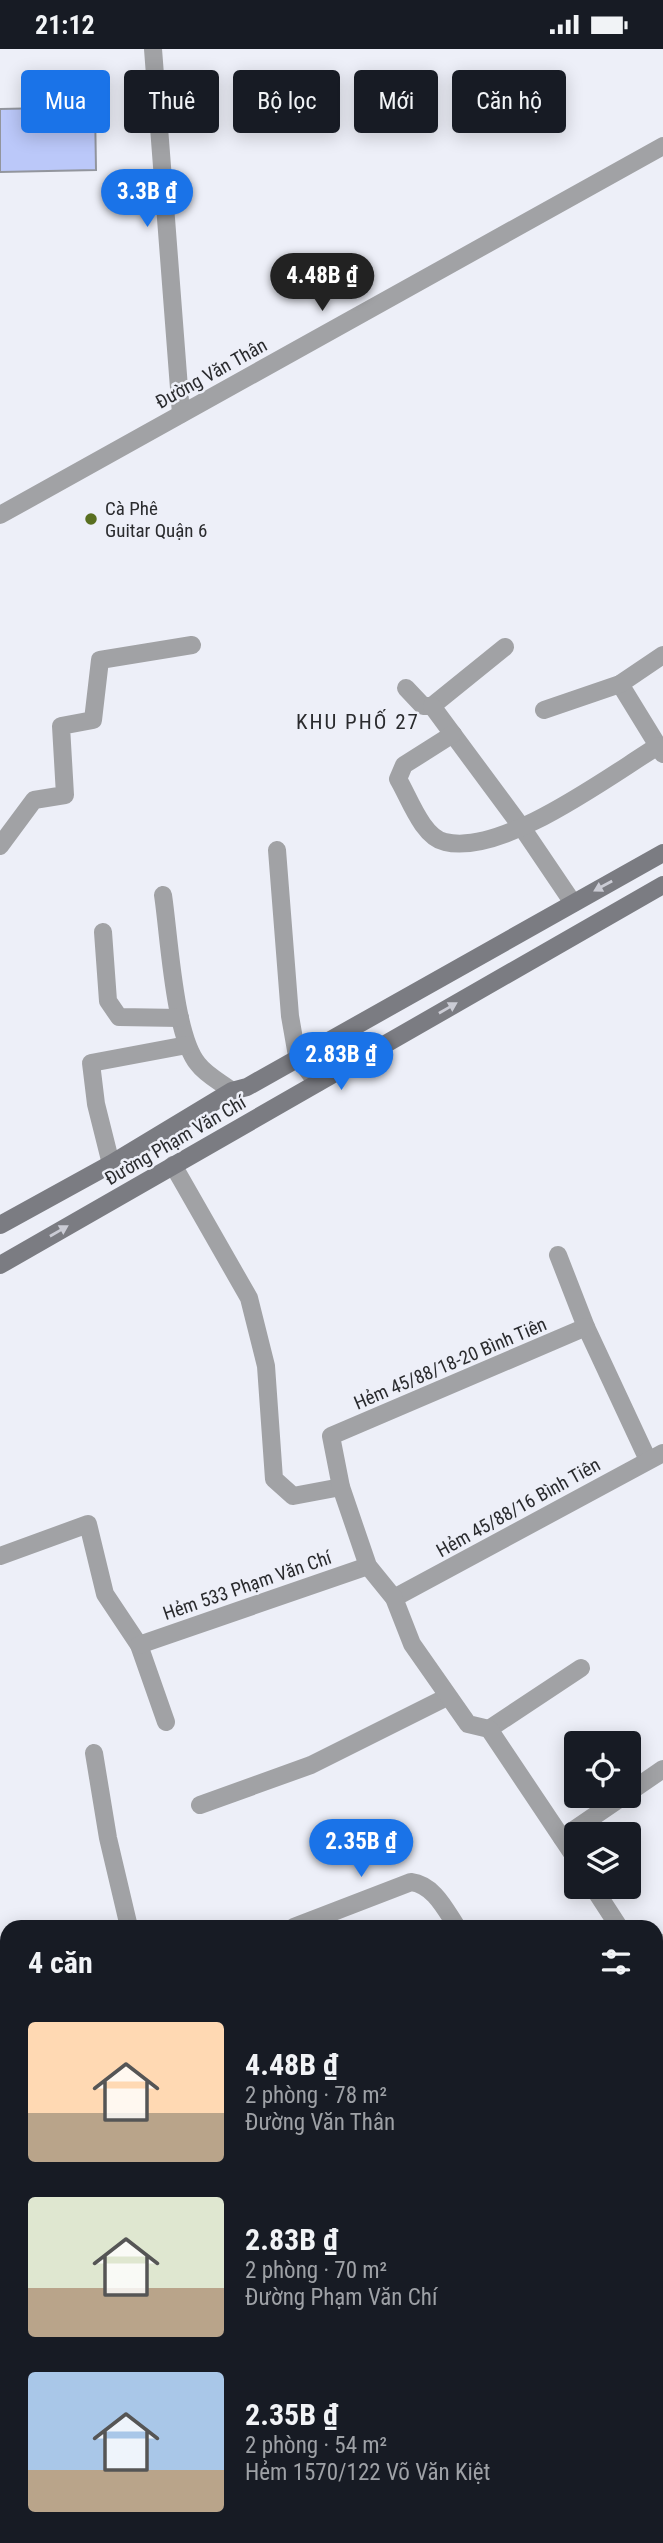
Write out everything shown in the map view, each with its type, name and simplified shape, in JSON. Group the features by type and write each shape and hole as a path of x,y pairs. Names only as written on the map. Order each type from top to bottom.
{"main road":[{"name":"Đường Phạm Văn Chí","path":"0,1225 111,1164 232,1091 247,1087 297,1056 663,853"},
{"name":"Đường Phạm Văn Chí","path":"0,1265 663,885"}],"street":[{"path":"153,49 181,414"},
{"name":"Đường Văn Thân","path":"0,515 663,146"},
{"path":"0,846 34,800 65,795 61,726 93,720 100,660 192,645"},
{"path":"406,688 423,706 432,706 505,647"},
{"path":"544,710 621,684 663,655"},
{"path":"453,734 404,765 398,779 428,831 445,842 486,840 523,829 661,750 621,684"},
{"path":"432,706 523,829 573,903"},
{"path":"276,850 290,1016 297,1056 317,1083"},
{"path":"163,895 180,1018 187,1045 198,1065 232,1091"},
{"path":"103,932 108,1001 119,1017 180,1018"},
{"path":"111,1164 96,1104 91,1063 187,1045"},
{"path":"173,1165 249,1298 266,1366 274,1479 293,1496 341,1487 368,1566 394,1598 412,1644 468,1724 489,1729 564,1841"},
{"path":"558,1255 586,1327 656,1457"},
{"name":"Hẻm 45/88/18-20 Bình Tiên","path":"341,1487 331,1436 586,1327"},
{"name":"Hẻm 45/88/16 Bình Tiên","path":"394,1598 656,1457"},
{"path":"0,1556 88,1524 105,1594 139,1645 166,1722"},
{"name":"Hẻm 533 Phạm Văn Chí","path":"139,1645 368,1566"},
{"path":"489,1729 581,1668"},
{"path":"200,1805 311,1765 447,1697"},
{"path":"94,1753 108,1838 127,1920"},
{"path":"641,1784 663,1769"},
{"path":"562,1838 606,1808"},
{"path":"305,1920 411,1882 422,1883 432,1891 452,1920"},
{"path":"601,1899 615,1920"}],"building":[{"path":"0,109 21,109 21,133 95,133 96,170 0,172"}],"place":[{"name":"Cà Phê Guitar Quận 6","path":"91,519"}],"district":[{"name":"KHU PHỐ 27","path":"358,722"}]}
